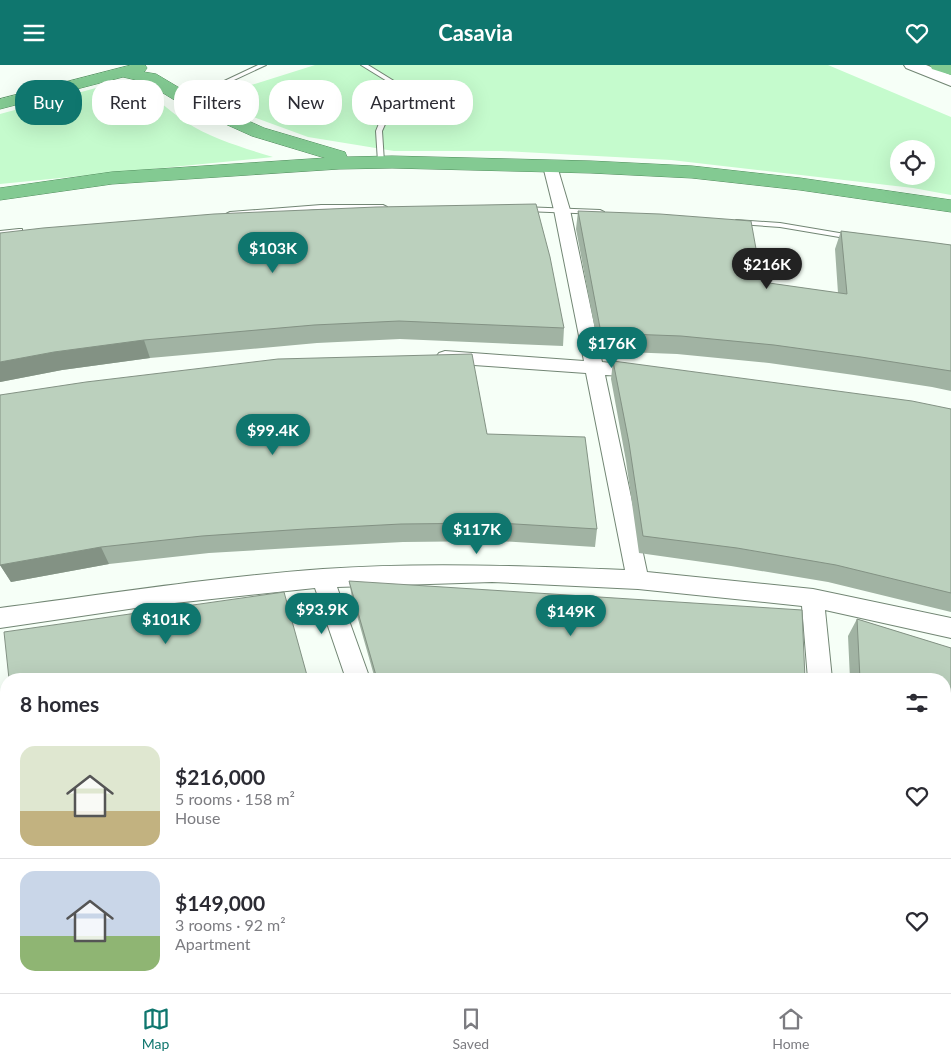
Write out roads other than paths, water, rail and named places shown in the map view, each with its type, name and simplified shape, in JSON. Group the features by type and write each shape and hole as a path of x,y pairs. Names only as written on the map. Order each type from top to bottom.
{"highway":[{"path":"0,95 118,69 151,65"},
{"path":"938,65 951,70"},
{"path":"0,104 118,69 150,77 174,92"},
{"path":"242,125 258,132 362,163"},
{"path":"0,194 112,178 381,162 692,172 800,184 951,206"}],"street":[{"path":"912,65 951,81"},
{"path":"550,166 562,210 638,580"},
{"path":"426,357 594,366 661,372"},
{"path":"0,618 156,596 323,578 492,573 638,580 813,598 951,628"},
{"path":"323,578 356,673"},
{"path":"813,598 819,673"}],"lane":[{"path":"231,80 264,65"},
{"path":"364,65 425,103 415,109 383,121 379,131 381,162"},
{"path":"224,215 321,207 388,207"},
{"path":"514,209 612,213"},
{"path":"731,222 780,225 856,238"},
{"path":"0,233 29,231"}]}
